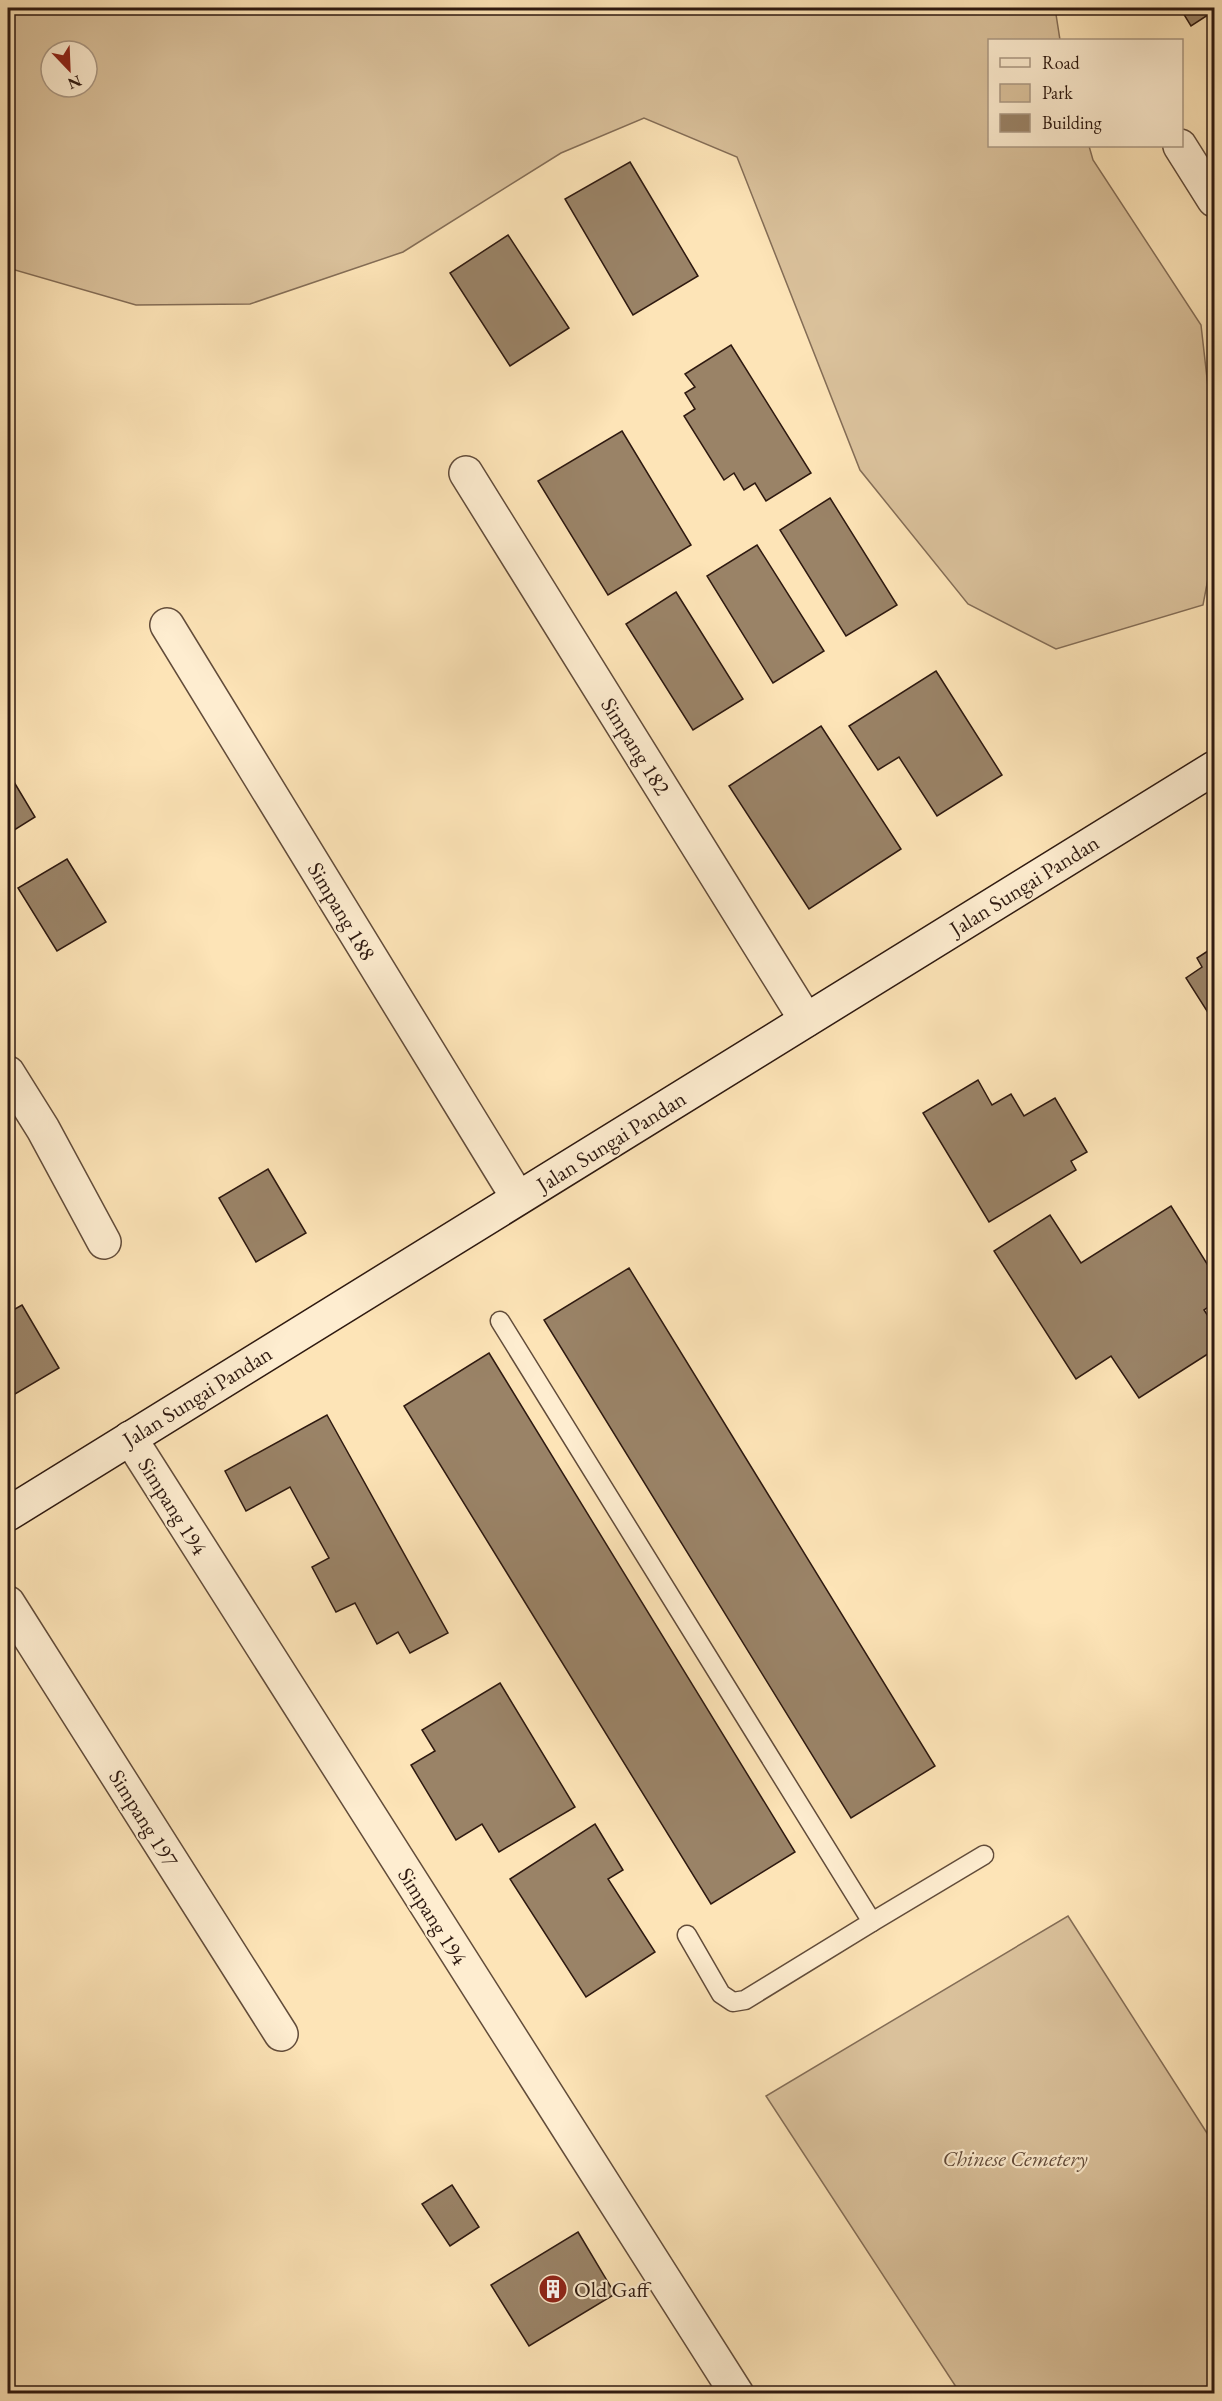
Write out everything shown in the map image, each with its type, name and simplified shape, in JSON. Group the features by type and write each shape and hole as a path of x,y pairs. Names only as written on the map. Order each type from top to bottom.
{"street":[{"path":"1181,147 1215,200"},
{"name":"Simpang 182","path":"466,473 806,1020"},
{"name":"Simpang 188","path":"167,625 518,1198"},
{"name":"Jalan Sungai Pandan","path":"8,1514 1215,768"},
{"path":"8,1073 43,1129 104,1242"},
{"name":"Simpang 194","path":"130,1438 737,2394"},
{"name":"Simpang 197","path":"8,1603 281,2034"}],"lane":[{"path":"500,1321 872,1922"},
{"path":"687,1935 721,1994 733,2002 745,2000 984,1855"}],"green space":[{"path":"8,8 1055,8 1060,39 988,39 988,147 1089,147 1093,160 1201,325 1214,440 1214,547 1203,605 1056,649 968,604 860,470 737,157 644,118 561,153 403,252 250,304 136,305 8,268"},
{"name":"Chinese Cemetery","path":"1068,1916 1214,2144 1214,2393 960,2393 766,2096"}],"building":[{"path":"1180,8 1214,8 1214,11 1191,26"},
{"path":"630,162 698,276 633,315 565,199"},
{"path":"508,235 569,328 510,366 450,273"},
{"path":"731,345 811,473 766,501 755,483 744,490 734,473 724,480 684,416 695,409 685,393 695,387 685,374"},
{"path":"622,431 691,545 608,595 538,481"},
{"path":"830,498 897,605 846,636 780,530"},
{"path":"757,545 824,651 773,683 707,576"},
{"path":"676,592 743,699 693,730 626,624"},
{"path":"936,671 1002,775 937,816 899,757 878,770 849,726"},
{"path":"821,726 901,849 809,909 729,786"},
{"path":"8,772 35,817 8,834"},
{"path":"67,859 106,922 57,951 18,888"},
{"path":"1214,947 1214,1022 1186,978 1202,967 1197,958"},
{"path":"978,1080 992,1105 1011,1094 1024,1116 1055,1098 1087,1152 1071,1161 1076,1170 989,1222 923,1113"},
{"path":"268,1169 306,1233 256,1262 219,1198"},
{"path":"1171,1206 1214,1275 1214,1303 1204,1310 1214,1325 1214,1350 1139,1398 1111,1356 1076,1379 994,1251 1050,1215 1081,1263"},
{"path":"629,1268 935,1766 851,1818 544,1320"},
{"path":"22,1305 59,1368 10,1397 8,1393 8,1313"},
{"path":"489,1353 795,1852 711,1904 404,1406"},
{"path":"327,1415 448,1633 410,1653 398,1632 377,1644 355,1603 336,1612 312,1567 329,1558 290,1487 246,1511 225,1471"},
{"path":"500,1683 575,1807 499,1852 482,1824 456,1840 411,1765 435,1751 422,1730"},
{"path":"595,1824 623,1870 608,1879 655,1952 586,1997 510,1879"},
{"path":"452,2185 479,2227 450,2246 422,2204"},
{"name":"Old Gaff","path":"578,2232 615,2294 529,2346 491,2285"}],"place":[{"name":"Old Gaff","path":"553,2289"}]}
